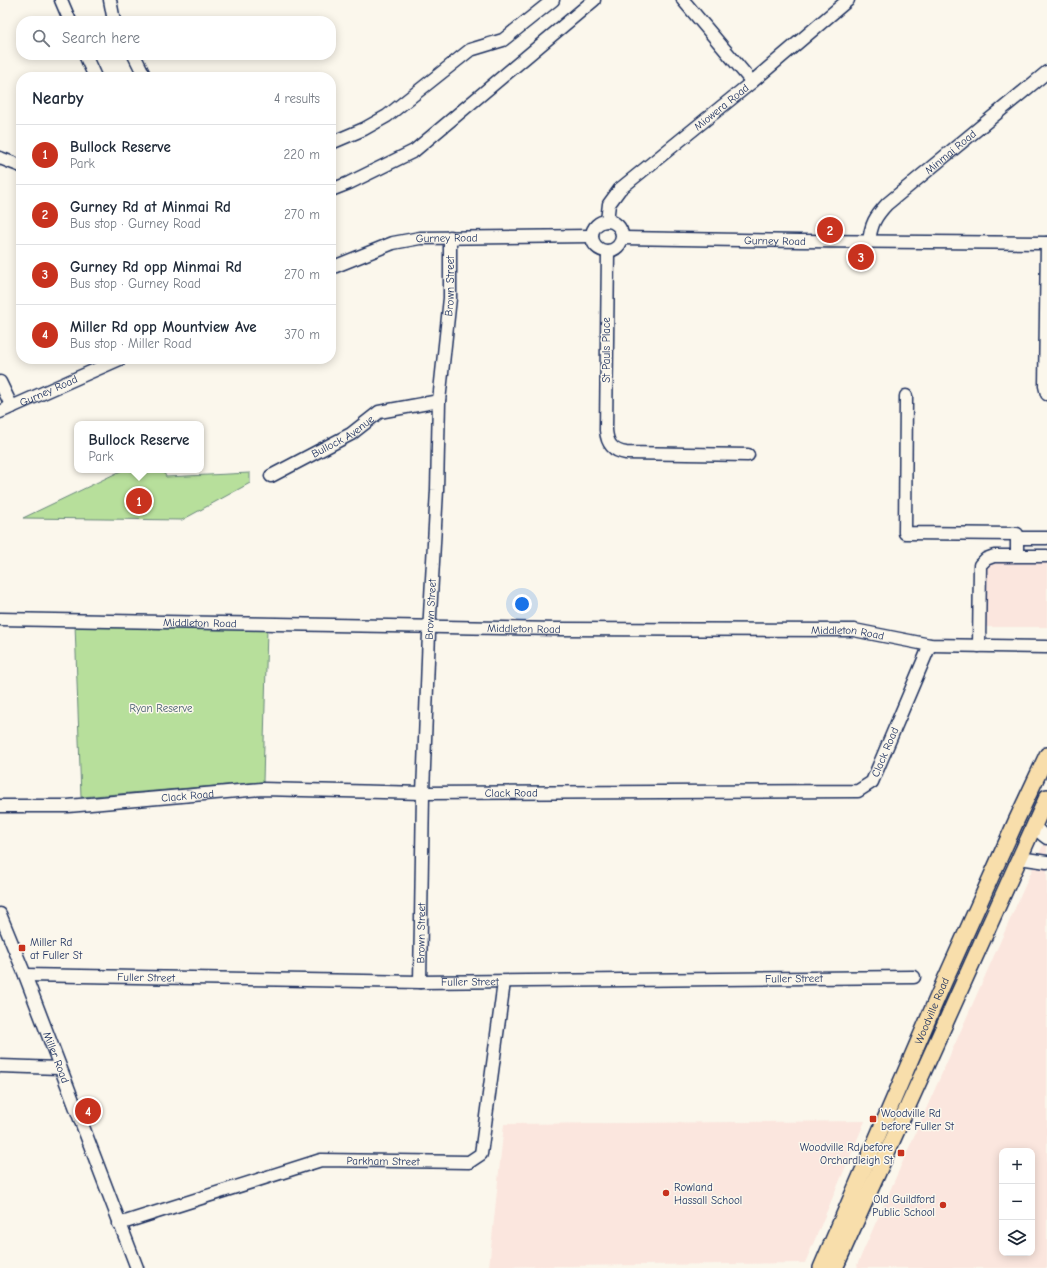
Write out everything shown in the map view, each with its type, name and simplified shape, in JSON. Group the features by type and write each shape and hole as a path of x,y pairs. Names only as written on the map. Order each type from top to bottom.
{"main road":[{"name":"Woodville Road","path":"821,1268 947,975 1047,755"},
{"name":"Woodville Road","path":"835,1268 1047,797"}],"street":[{"path":"61,0 68,16"},
{"path":"110,0 113,16"},
{"path":"336,142 364,129 387,116 470,50 503,40 553,0"},
{"path":"336,188 414,152 594,0"},
{"path":"683,0 752,82"},
{"name":"Miowera Road","path":"607,221 609,204 620,189 752,82 848,0"},
{"path":"87,60 93,72"},
{"path":"136,60 142,72"},
{"name":"Minmai Road","path":"869,242 870,228 874,220 887,204 1047,72"},
{"path":"0,158 16,164"},
{"path":"607,221 617,224 623,238 619,246 612,250 603,251 595,245 592,236 595,227 607,221"},
{"name":"Gurney Road","path":"336,266 393,243 420,238 592,236"},
{"name":"Brown Street","path":"420,982 423,793 429,627 437,490 439,401 450,298 450,237"},
{"name":"Gurney Road","path":"623,238 1047,243"},
{"path":"1046,389 1047,243"},
{"name":"St Pauls Place","path":"608,251 606,430 608,452 748,455"},
{"name":"Gurney Road","path":"0,412 109,364"},
{"path":"0,382 12,407"},
{"path":"906,396 905,533 1018,534 1017,555"},
{"name":"Bullock Avenue","path":"272,476 350,434 379,412 439,401"},
{"path":"1017,538 1047,538"},
{"path":"979,646 980,565 986,559 994,556 1047,556"},
{"name":"Middleton Road","path":"0,619 556,629 854,630 930,645 1047,646"},
{"name":"Clack Road","path":"0,806 68,806 262,789 423,793 858,791 872,782 930,645"},
{"path":"1034,826 1047,838"},
{"path":"1019,858 1047,862"},
{"name":"Miller Road","path":"0,914 25,975 137,1268"},
{"name":"Fuller Street","path":"25,975 420,982 914,977"},
{"name":"Parkham Street","path":"119,1224 321,1160 469,1162 481,1154 504,982"},
{"path":"0,1066 60,1068"}],"shaded area":[{"path":"997,561 1047,563 1047,627 985,627 985,567"},
{"path":"1047,836 1047,1268 858,1268 857,1265"},
{"name":"Rowland Hassall School","path":"865,1121 805,1263 489,1267 504,1124"}],"green space":[{"path":"117,473 164,473 166,477 250,473 250,483 182,520 23,518"},
{"name":"Ryan Reserve","path":"75,624 267,628 263,782 81,797"}],"place":[{"name":"Gurney Rd at Minmai Rd","path":"830,230"},
{"name":"Gurney Rd opp Minmai Rd","path":"861,257"},
{"name":"Bullock Reserve","path":"139,501"},
{"name":"Miller Rd at Fuller St","path":"22,948"},
{"name":"Miller Rd opp Mountview Ave","path":"88,1111"},
{"name":"Woodville Rd before Fuller St","path":"873,1119"},
{"name":"Woodville Rd before Orchardleigh St","path":"901,1153"},
{"name":"Rowland Hassall School","path":"666,1193"},
{"name":"Old Guildford Public School","path":"943,1205"}]}
